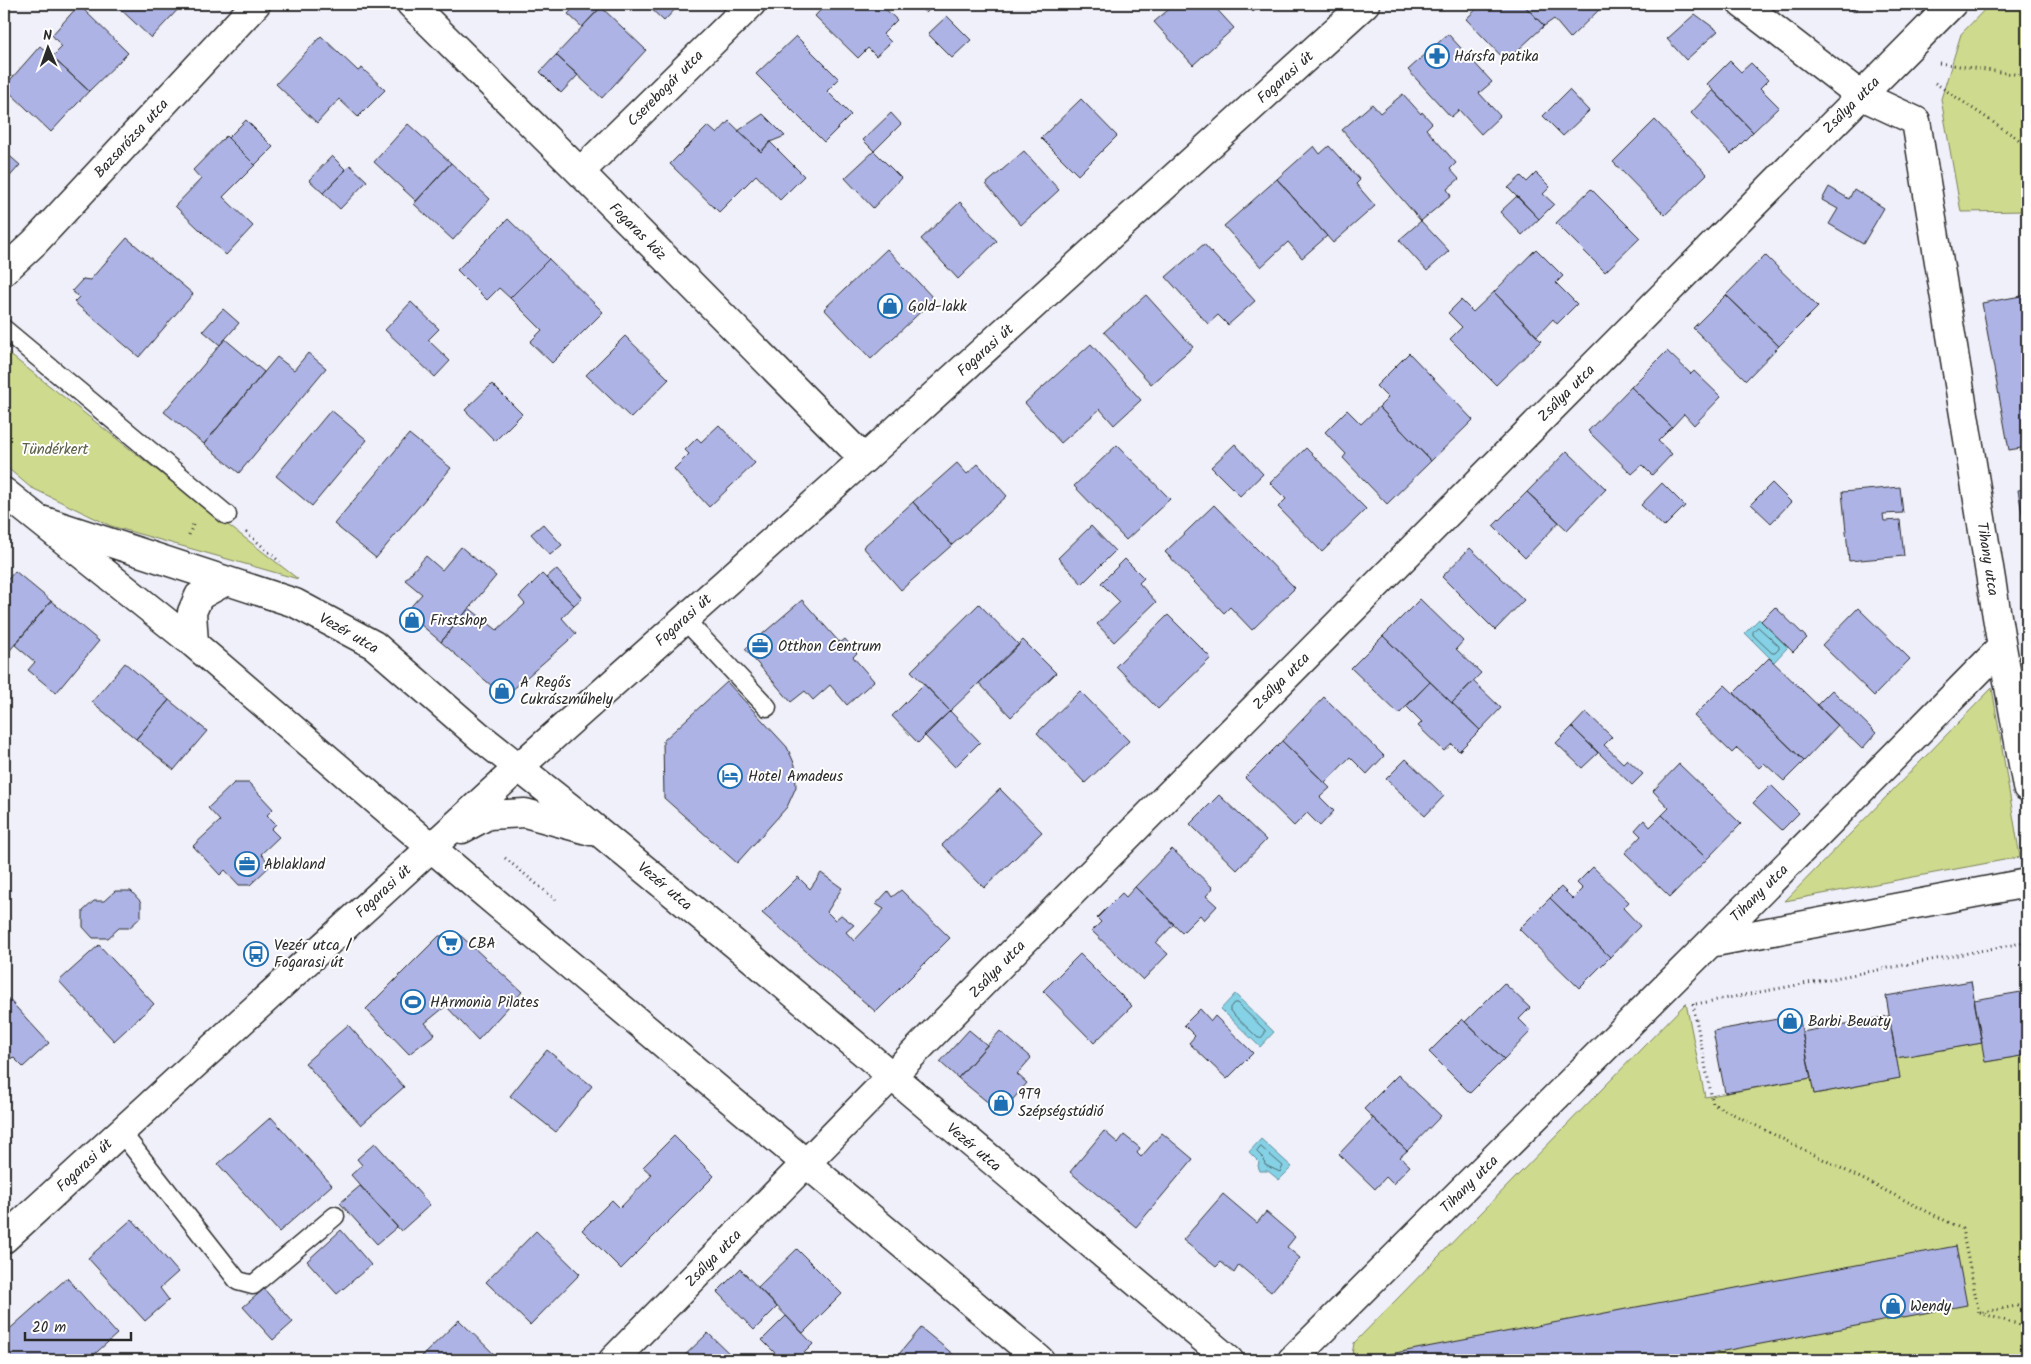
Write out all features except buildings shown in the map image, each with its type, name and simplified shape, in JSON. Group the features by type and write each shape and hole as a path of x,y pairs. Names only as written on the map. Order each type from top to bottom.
{"street":[{"name":"Bazsarózsa utca","path":"4,271 34,242 256,4"},
{"name":"Fogaras köz","path":"411,4 864,460"},
{"name":"Cserebogár utca","path":"580,172 751,4"},
{"name":"Fogarasi út","path":"4,1239 430,847 864,460 1366,4"},
{"path":"1742,4 1860,95"},
{"name":"Zsálya utca","path":"613,1360 1860,95 1952,4"},
{"name":"Tihany utca","path":"1292,1360 1710,943 2002,647 1916,121 1860,95"},
{"name":"Vezér utca","path":"4,492 194,644 430,847 1040,1360"},
{"name":"Vezér utca","path":"38,520 295,603 374,645 479,736 747,954 1229,1360"},
{"path":"194,644 192,612 200,596 226,580"},
{"path":"2002,647 2027,787"},
{"path":"430,847 488,815 525,814 601,834"},
{"name":"Tihany utca","path":"1710,943 2027,883"}],"lane":[{"path":"4,330 226,515"},
{"path":"684,619 767,707"},
{"path":"121,1132 238,1281 253,1284 335,1216"}],"path":[{"path":"1936,63 2027,76"},
{"path":"1935,83 2027,145"},
{"path":"505,858 556,900"},
{"path":"1693,1004 2027,942"},
{"path":"1686,967 1713,1104 1962,1229 1979,1313"},
{"path":"1979,1313 2027,1304"},
{"path":"1979,1313 2027,1326"}],"green space":[{"path":"1990,4 2027,4 2027,211 1961,212 1941,99 1961,34"},
{"name":"Tündérkert","path":"4,350 298,579 111,526 30,487 4,465"},
{"path":"1992,688 2020,857 1785,901"},
{"path":"1686,1003 1705,1097 1811,1078 1814,1094 1900,1078 1896,1058 1982,1043 1986,1062 2027,1055 2027,1360 1351,1360 1354,1343"}],"water":[{"path":"1759,619 1788,647 1774,662 1745,633"},
{"path":"1235,994 1274,1032 1260,1047 1221,1009"},
{"path":"1261,1139 1292,1167 1279,1180 1268,1171 1260,1171 1259,1162 1249,1152"}],"place":[{"name":"Hársfa patika","path":"1437,56"},
{"name":"Gold-lakk","path":"890,306"},
{"name":"Firstshop","path":"412,620"},
{"name":"Otthon Centrum","path":"760,646"},
{"name":"A Regős Cukrászműhely","path":"502,691"},
{"name":"Hotel Amadeus","path":"730,776"},
{"name":"Ablakland","path":"247,864"},
{"name":"CBA","path":"450,943"},
{"name":"Vezér utca / Fogarasi út","path":"256,954"},
{"name":"HArmonia Pilates","path":"413,1002"},
{"name":"Barbi Beuaty","path":"1790,1021"},
{"name":"9T9 Szépségstúdió","path":"1001,1103"},
{"name":"Wendy","path":"1893,1306"}]}
